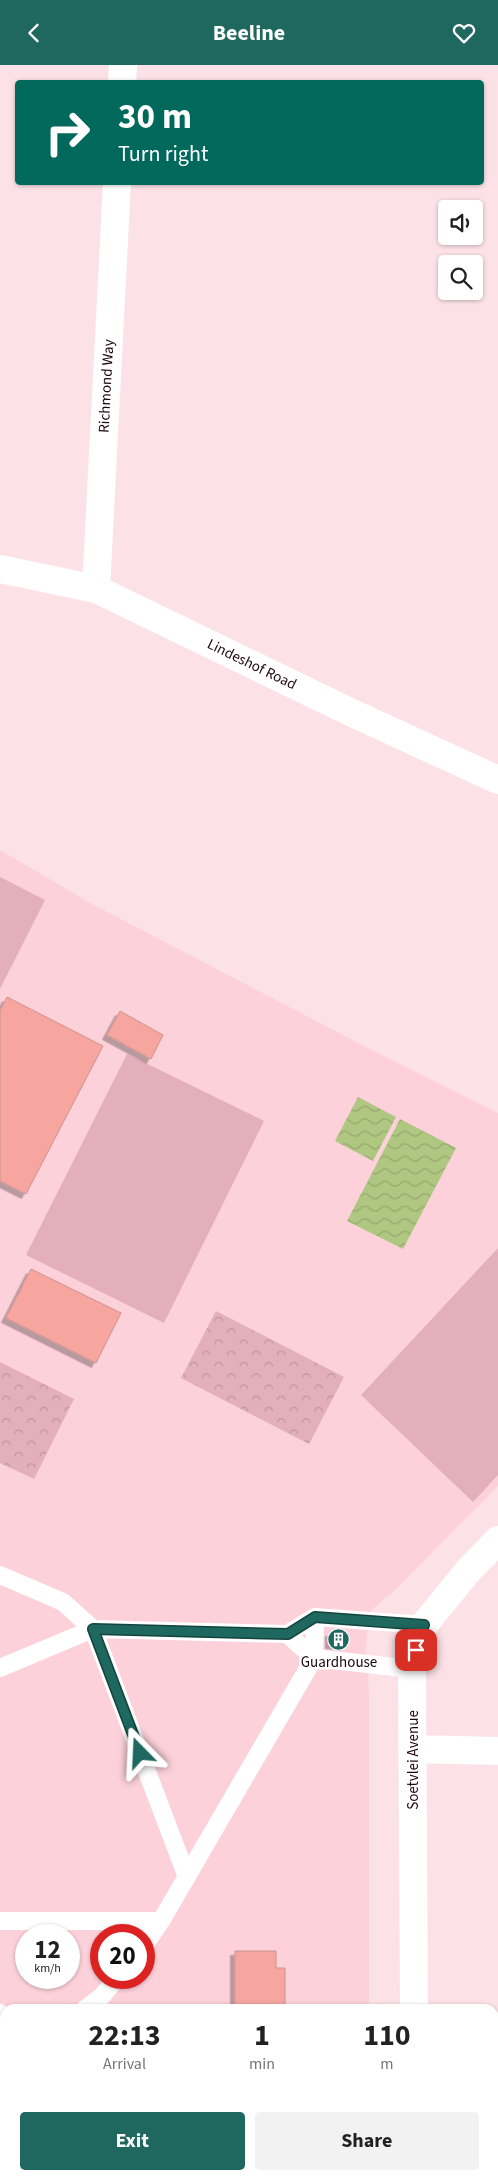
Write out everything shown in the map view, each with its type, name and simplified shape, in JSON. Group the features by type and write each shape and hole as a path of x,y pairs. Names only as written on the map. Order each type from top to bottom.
{"street":[{"path":"122,80 123,65"},
{"name":"Richmond Way","path":"96,589 117,185"},
{"name":"Lindeshof Road","path":"0,569 96,589 498,781"},
{"name":"Soetvlei Avenue","path":"414,2004 412,1669 424,1625 468,1571 498,1540"},
{"path":"413,1749 498,1751"}],"lane":[{"path":"0,1575 63,1602 93,1629 187,1877"},
{"path":"155,1930 314,1658 315,1617"},
{"path":"0,1668 93,1629 288,1634 315,1617 424,1625"},
{"path":"288,1634 314,1658 412,1669"},
{"path":"0,1921 161,1921"},
{"path":"92,2004 108,1989"}],"shaded area":[{"path":"0,850 92,904 364,1046 498,1113 498,1486 390,1595 369,1613 364,1672 368,1673 369,2004 0,2004"}],"green space":[{"path":"0,877 45,900 0,989"},
{"path":"127,1054 264,1121 164,1323 26,1255"},
{"path":"498,1248 498,1475 473,1502 361,1395"},
{"path":"216,1311 344,1377 309,1444 181,1378"},
{"path":"0,1362 74,1399 34,1479 0,1463"}],"water":[{"path":"358,1097 396,1117 373,1161 335,1141"},
{"path":"400,1119 456,1148 403,1249 347,1221"}],"building":[{"path":"7,997 103,1046 26,1194 0,1181 0,1011"},
{"path":"120,1011 163,1035 151,1059 107,1035"},
{"path":"31,1269 121,1313 96,1363 6,1318"},
{"name":"Guardhouse","path":"330,1632 348,1634 347,1645 330,1644"},
{"path":"235,1951 276,1951 276,1968 285,1968 285,2004 235,2004"}],"place":[{"name":"Guardhouse","path":"339,1639"}],"route":[{"path":"140,1753 93,1629 288,1634 315,1617 424,1625 416,1650"}]}
